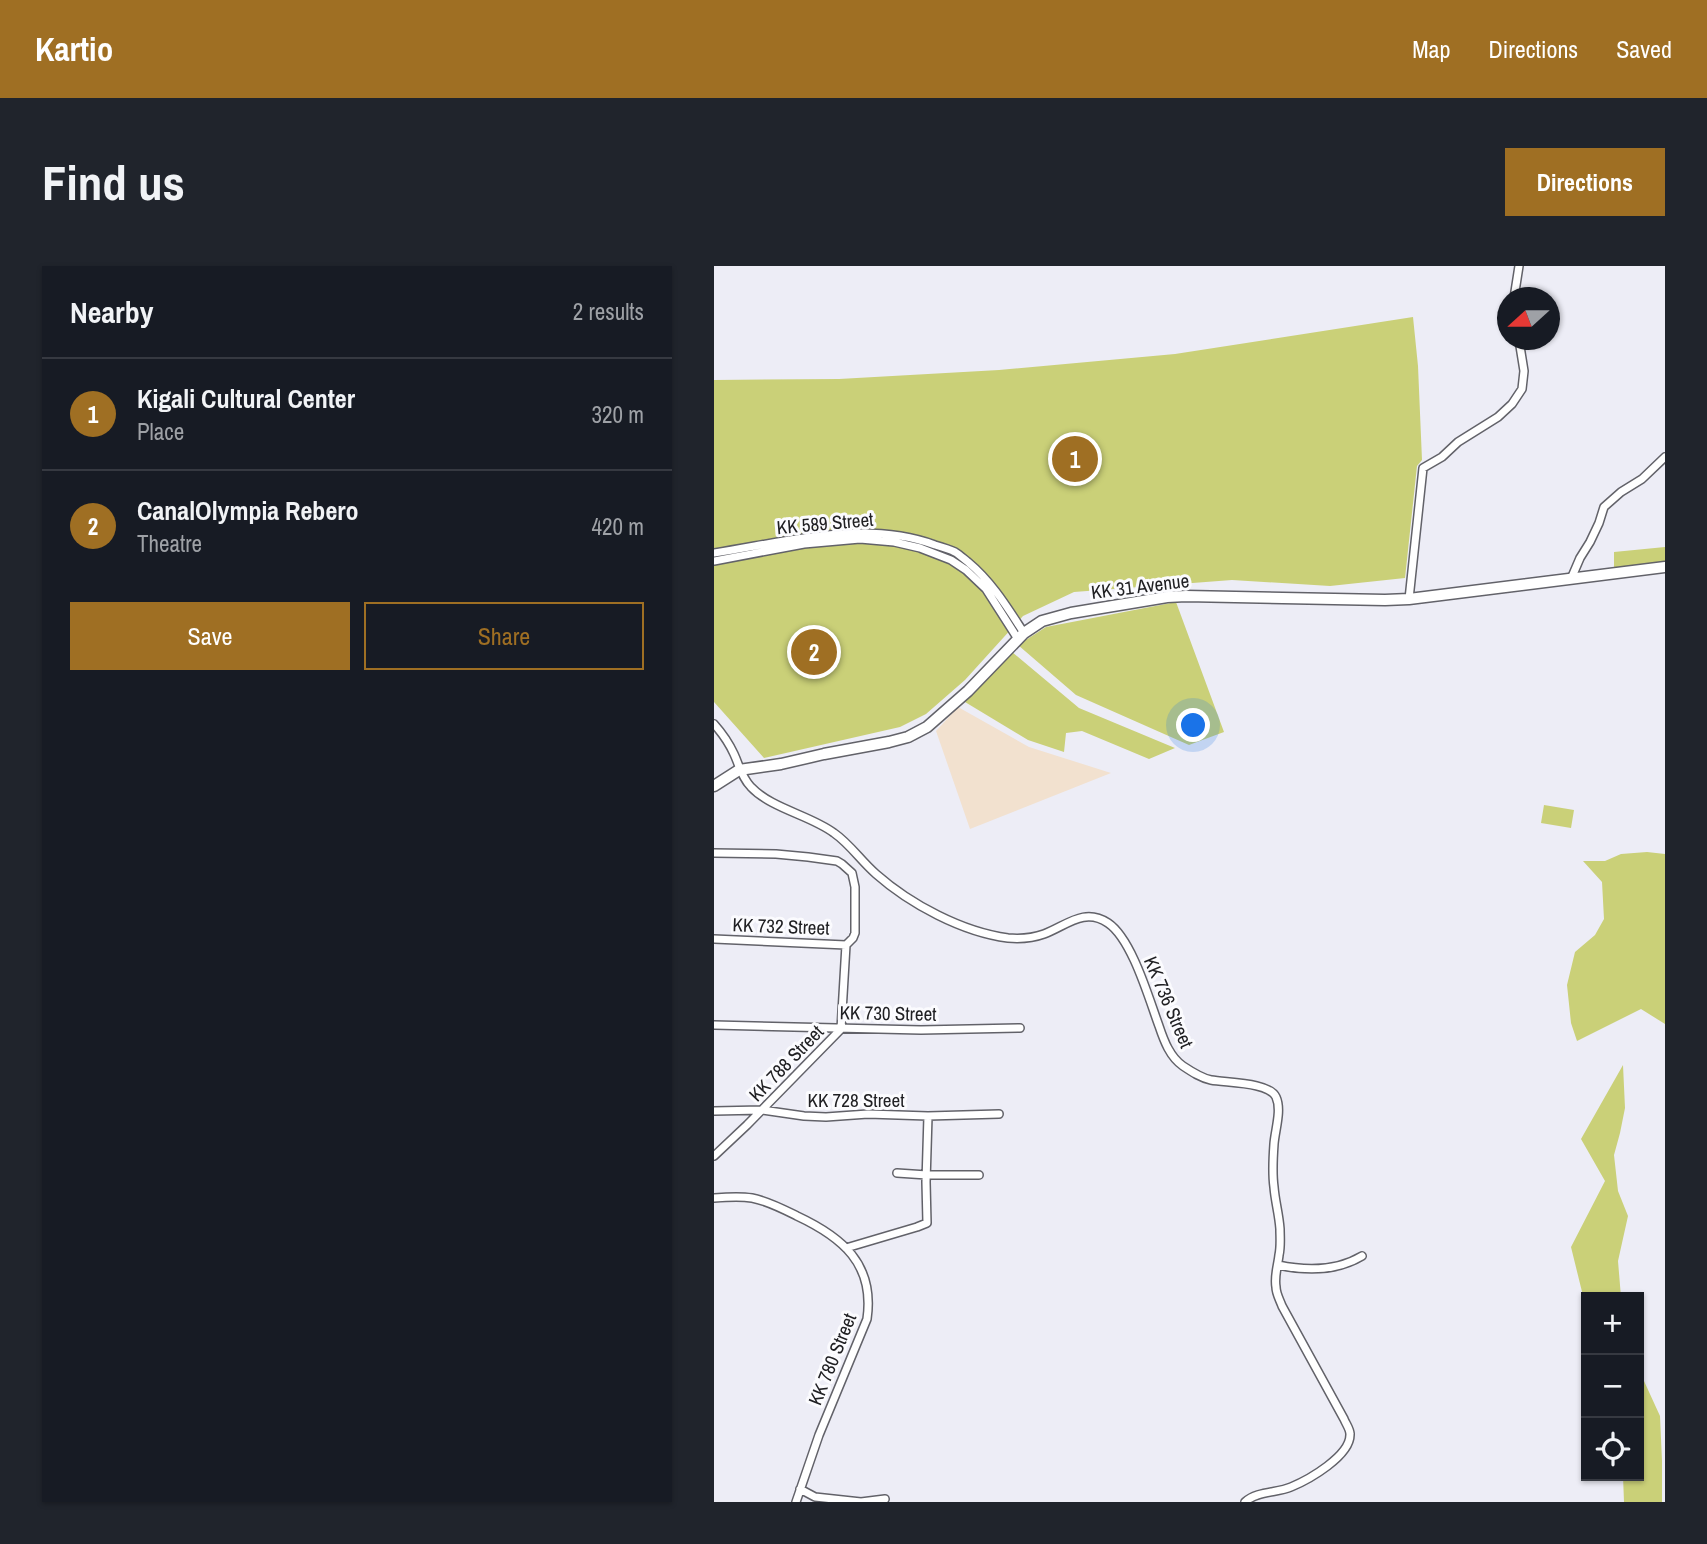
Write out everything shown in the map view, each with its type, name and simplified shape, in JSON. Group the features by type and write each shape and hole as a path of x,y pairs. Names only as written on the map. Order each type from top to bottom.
{"main road":[{"name":"KK 31 Avenue","path":"714,786 739,770 781,765 908,737 945,713 1021,636 1042,621 1071,613 1186,596 1409,599 1665,567"}],"street":[{"path":"1516,287 1519,266"},
{"path":"1409,599 1423,468 1499,417 1512,404 1521,389 1524,371 1521,350"},
{"path":"1571,579 1600,523 1604,507 1665,457"},
{"name":"KK 589 Street","path":"714,554 823,535 860,532 894,534 921,540 956,553 980,572 999,594 1021,636"},
{"name":"KK 589 Street","path":"714,561 804,544 860,539 894,542 919,548 951,560 966,570 986,589 1021,636"},
{"path":"714,724 728,742 739,770"},
{"name":"KK 736 Street","path":"739,770 752,787 775,804 836,834 891,887 913,902 970,928 1006,937 1030,937 1054,930 1071,920 1091,916 1111,924 1138,969 1164,1040 1179,1063 1210,1080 1266,1088 1274,1093 1278,1105 1273,1177 1279,1215 1280,1251 1276,1287 1278,1297 1350,1434 1349,1443 1342,1453 1324,1468 1291,1488 1254,1496 1245,1502"},
{"path":"714,853 776,854 836,861 852,873 860,858"},
{"name":"KK 788 Street","path":"714,1156 841,1029 846,945 853,938 855,926 855,887 852,873"},
{"name":"KK 732 Street","path":"714,939 846,945"},
{"name":"KK 730 Street","path":"714,1025 921,1030 1020,1028"},
{"name":"KK 728 Street","path":"714,1111 762,1110 804,1116 999,1115"},
{"path":"846,1248 928,1223 928,1116"},
{"path":"897,1173 979,1175"},
{"name":"KK 780 Street","path":"714,1198 753,1198 818,1226 854,1256 864,1279 869,1307 867,1319 819,1435 796,1502"},
{"path":"1278,1265 1298,1269 1332,1268 1362,1256"},
{"path":"800,1489 815,1497 861,1502 885,1499"}],"shaded area":[{"path":"958,707 1029,747 1111,773 970,829 936,731"}],"green space":[{"path":"1413,317 1422,460 1417,466 1405,578 1330,586 1232,580 1074,592 1023,616 965,680 926,714 900,727 764,758 714,702 714,380 839,379 999,370 1175,354"},
{"path":"1665,547 1665,565 1614,573 1614,552"},
{"path":"1176,602 1224,732 1189,745 1076,695 1018,645 1046,627"},
{"path":"1012,652 1079,708 1175,748 1149,759 1082,731 1066,733 1064,752 1028,740 965,702"},
{"path":"1544,805 1574,810 1571,828 1541,823"},
{"path":"1621,854 1665,854 1665,1024 1641,1009 1577,1041 1571,1023 1567,985 1575,952 1595,935 1604,919 1602,882 1583,861 1605,861"},
{"path":"1623,1065 1625,1108 1614,1155 1618,1191 1628,1216 1618,1261 1621,1292 1582,1292 1571,1247 1605,1181 1581,1139"},
{"path":"1644,1381 1660,1416 1662,1502 1624,1502 1623,1481 1644,1481"}],"place":[{"name":"Kigali Cultural Center","path":"1075,459"},
{"name":"CanalOlympia Rebero","path":"814,652"}]}
